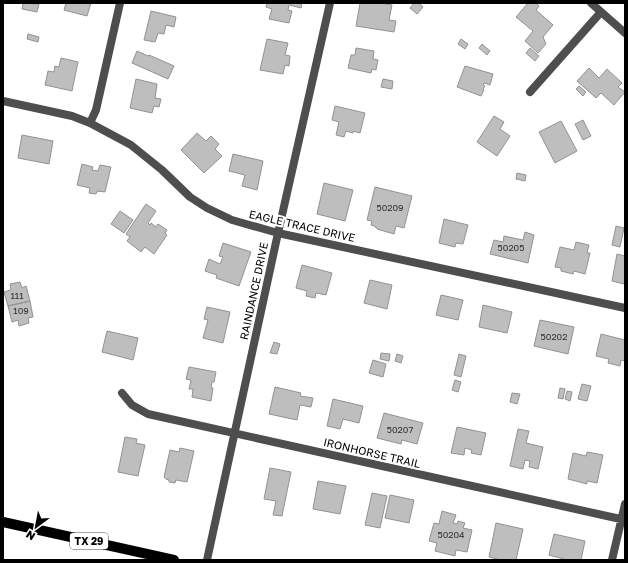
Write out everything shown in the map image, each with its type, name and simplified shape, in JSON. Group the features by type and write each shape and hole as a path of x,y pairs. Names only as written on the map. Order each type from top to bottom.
{"main road":[{"name":"TX 29","path":"3,522 174,560"}],"street":[{"path":"90,123 96,110 120,3"},
{"name":"RAINDANCE DRIVE","path":"207,560 330,3"},
{"path":"591,3 625,33"},
{"path":"530,92 601,12"},
{"name":"EAGLE TRACE DRIVE","path":"3,101 72,116 90,123 131,145 162,170 190,197 207,208 232,220 278,233 625,308"},
{"name":"IRONHORSE TRAIL","path":"122,393 132,405 148,414 623,519"},
{"path":"612,560 623,519 625,504"}],"building":[{"path":"23,3 39,4 37,12 22,9"},
{"path":"66,3 91,3 87,16 64,10"},
{"path":"267,3 302,3 301,8 289,5 288,10 292,11 289,23 269,19 272,9 266,7"},
{"path":"360,3 381,3 392,5 389,20 396,21 394,32 356,26"},
{"path":"414,3 419,3 423,7 417,14 410,8"},
{"path":"528,3 536,3 539,6 536,10 553,25 543,37 546,44 538,53 525,41 533,31 516,17"},
{"path":"151,11 176,17 174,27 166,25 164,34 158,33 155,42 144,40"},
{"path":"28,34 39,37 38,42 27,39"},
{"path":"267,39 288,43 285,55 290,56 289,66 285,65 283,74 260,70"},
{"path":"461,39 468,44 465,49 458,44"},
{"path":"482,44 490,51 487,55 479,48"},
{"path":"356,48 374,51 373,59 378,60 376,70 372,69 371,73 348,68 351,55 355,55"},
{"path":"530,48 539,56 535,61 526,53"},
{"path":"137,51 174,66 168,79 132,63"},
{"path":"61,58 78,62 72,91 45,85 48,71 54,72 55,66 59,67"},
{"path":"465,66 493,74 490,85 484,83 483,85 485,86 481,96 457,87"},
{"path":"589,68 599,78 607,69 622,83 618,87 625,92 614,105 601,93 596,98 577,81"},
{"path":"136,79 157,84 155,98 161,99 159,107 154,106 152,113 130,108"},
{"path":"383,79 393,81 392,89 381,87"},
{"path":"579,86 586,92 583,96 576,89"},
{"path":"335,106 365,113 360,133 346,131 344,137 336,135 339,122 332,120"},
{"path":"494,116 504,122 500,129 510,136 497,156 477,142"},
{"path":"583,120 591,136 583,140 575,124"},
{"path":"561,121 577,151 555,163 539,132"},
{"path":"197,133 206,141 211,136 219,144 215,149 222,156 204,173 181,150"},
{"path":"22,135 53,141 49,164 18,158"},
{"path":"233,154 263,161 257,190 242,186 245,175 229,171"},
{"path":"82,164 93,167 92,170 98,171 100,165 111,167 105,192 97,191 96,194 89,193 90,188 77,185"},
{"path":"517,173 526,175 525,181 516,179"},
{"path":"324,183 353,190 345,221 317,214"},
{"path":"375,187 412,196 404,228 396,226 394,234 377,229 375,226 371,225 372,221 367,220"},
{"path":"146,204 156,211 148,223 150,225 151,223 156,227 158,224 167,230 165,233 167,235 154,254 145,247 141,252 127,241 130,237 126,234"},
{"path":"120,211 133,220 124,233 111,224"},
{"path":"444,219 468,225 463,244 456,243 455,247 439,243"},
{"path":"616,226 624,228 620,247 612,245"},
{"path":"525,232 534,235 528,263 490,254 494,240 503,242 504,236 523,240"},
{"path":"576,242 589,245 587,253 590,253 585,274 574,271 573,274 561,271 561,268 555,267 560,247 574,250"},
{"path":"223,243 251,252 239,286 216,278 217,275 205,271 209,259 220,264 223,257 219,256"},
{"path":"617,254 625,256 624,284 612,281"},
{"path":"302,265 332,273 326,295 316,293 315,298 306,296 307,291 296,288"},
{"path":"370,280 392,285 387,309 364,303"},
{"path":"20,282 22,288 26,286 30,301 8,306 4,292 11,290 10,284"},
{"path":"441,295 463,300 458,320 436,315"},
{"path":"30,301 33,317 28,318 29,323 19,326 18,320 12,322 8,306"},
{"path":"483,305 512,312 507,333 479,327"},
{"path":"207,307 230,312 223,343 203,338 208,320 204,319"},
{"path":"540,320 574,327 568,354 534,346"},
{"path":"107,331 138,338 133,360 102,352"},
{"path":"601,334 625,340 625,361 621,360 620,366 608,363 609,359 596,356"},
{"path":"274,342 280,344 277,354 270,353"},
{"path":"381,353 390,354 389,361 380,359"},
{"path":"397,354 403,356 401,363 395,361"},
{"path":"459,354 466,356 461,377 454,375"},
{"path":"373,360 386,364 383,377 369,373"},
{"path":"189,367 216,372 214,382 212,382 211,388 213,388 211,401 192,397 193,389 189,389 191,380 186,379"},
{"path":"455,380 461,382 458,392 452,390"},
{"path":"582,384 591,386 587,401 578,399"},
{"path":"275,387 301,393 300,396 313,398 311,407 300,405 297,420 269,414"},
{"path":"560,388 565,389 563,399 558,398"},
{"path":"567,391 572,392 570,401 565,399"},
{"path":"512,393 520,394 517,404 510,402"},
{"path":"333,399 363,406 359,423 343,419 340,429 327,426"},
{"path":"384,413 423,423 417,444 402,440 401,444 377,438"},
{"path":"457,427 486,433 481,455 471,453 472,450 465,448 464,455 451,453"},
{"path":"518,429 529,431 526,443 543,447 538,469 529,467 530,461 525,460 523,469 510,466"},
{"path":"125,437 137,439 136,443 145,445 138,476 118,472"},
{"path":"180,448 194,451 187,482 176,480 175,483 169,482 169,480 164,477 170,450 179,452"},
{"path":"587,452 603,455 597,483 587,481 587,484 568,479 573,453 586,456"},
{"path":"270,468 291,472 282,516 273,515 276,501 264,499"},
{"path":"318,481 346,486 340,514 313,509"},
{"path":"372,493 387,496 380,528 365,525"},
{"path":"390,495 414,500 409,523 385,518"},
{"path":"442,511 456,515 453,523 457,524 458,521 465,523 463,528 472,530 467,552 456,550 455,556 435,551 437,543 429,541 434,523 439,524"},
{"path":"496,523 523,529 516,560 501,560 489,557"},
{"path":"554,534 585,541 581,560 564,560 549,555"}]}
